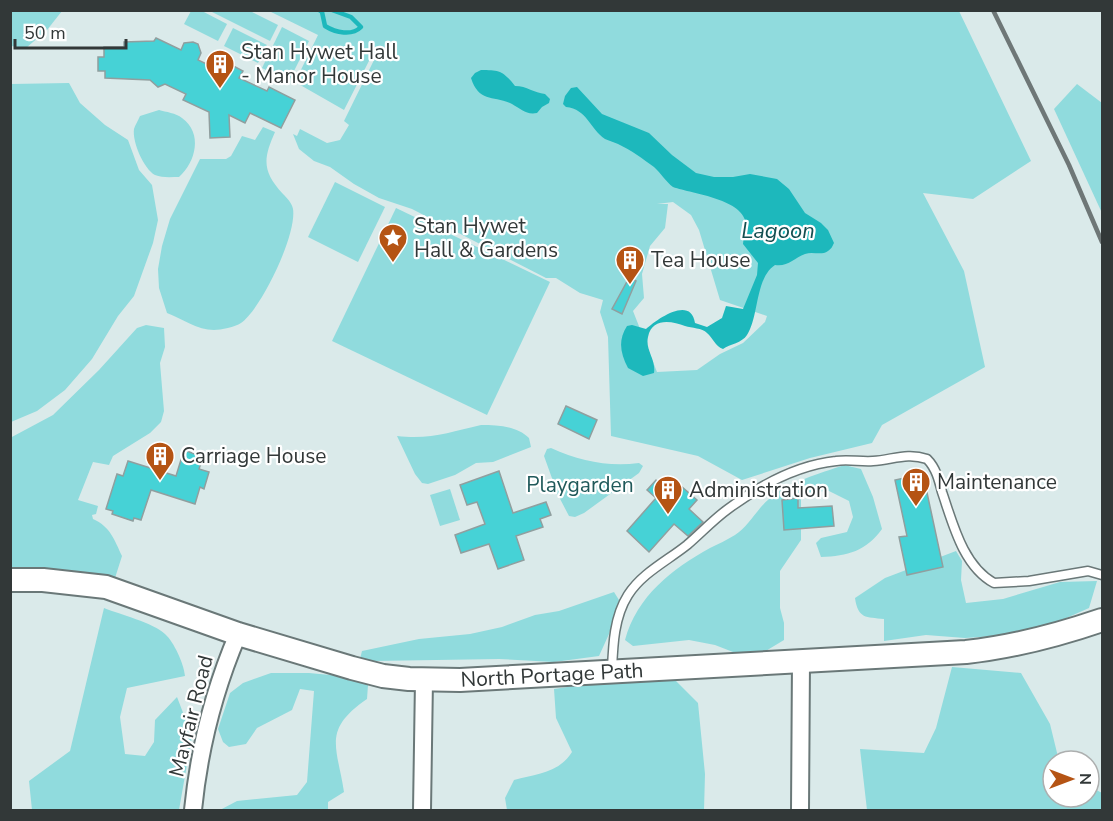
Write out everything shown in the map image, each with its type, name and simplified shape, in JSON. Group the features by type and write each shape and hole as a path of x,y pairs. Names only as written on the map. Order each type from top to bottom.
{"main road":[{"name":"North Portage Path","path":"10,580 43,580 106,588 148,600 238,634 352,668 383,676 424,680 912,656 998,649 1102,620"}],"street":[{"name":"Mayfair Road","path":"193,810 195,788 213,704 238,634"},
{"path":"800,810 801,661"},
{"path":"422,810 424,680"}],"lane":[{"path":"612,672 613,644 621,608 628,594 638,583 654,568 686,546 727,509 785,476 822,463 838,460 876,461 910,454 927,459 937,474 965,552 978,572 994,583 1029,581 1088,571 1102,575"}],"green space":[{"path":"11,10 62,11 47,30 26,48 11,46"},
{"path":"200,10 227,24 218,41 184,24 191,11"},
{"path":"210,11 250,11 278,25 270,41"},
{"path":"269,11 959,11 1031,161 973,199 923,193 964,271 985,367 882,425 872,443 810,458 742,480 698,456 611,436 608,337 600,312 603,300 580,293 556,278 546,278 412,209 379,198 330,167 314,161 299,149 293,134 297,136 300,129 327,143 340,140 349,125 344,121 375,58 371,57 344,110 295,82 318,35","holes":["673,202 691,215 699,230 720,300 767,316 765,322 743,343 720,354 697,370 657,372 633,311 644,298 642,274 650,246 665,228 668,204 657,204"]},
{"path":"282,27 309,41 289,81 262,68"},
{"path":"233,28 267,45 258,63 224,46"},
{"path":"69,83 80,103 105,125 128,140 139,170 152,185 158,220 153,243 134,296 118,316 92,359 65,390 37,411 11,422 11,84"},
{"path":"1077,84 1102,103 1102,213 1054,109"},
{"path":"159,110 180,116 193,131 195,148 193,156 190,164 179,177 155,175 143,161 137,148 134,129 140,116"},
{"path":"263,127 275,132 268,150 268,171 293,209 290,235 284,252 259,302 241,323 214,330 190,324 167,313 159,288 158,269 170,219 200,159 226,159 231,156 242,136 255,140"},
{"path":"335,182 385,207 358,262 308,237"},
{"path":"396,208 550,282 487,415 332,341"},
{"path":"146,325 164,328 165,347 160,363 164,411 161,422 150,433 113,456 109,465 93,462 78,500 98,506 96,514 92,515 93,519 108,530 117,545 122,556 115,578 11,571 10,438 53,415 99,370 137,328"},
{"path":"481,425 500,426 519,431 529,438 531,447 493,462 476,463 455,475 428,484 422,483 415,474 397,436 430,436"},
{"name":"Playgarden","path":"551,448 594,462 639,463 643,466 639,473 584,513 575,517 569,516 558,495 544,456 547,449"},
{"path":"844,465 861,469 873,497 882,529 870,543 856,551 821,557 816,543 821,538 847,532 853,517 849,501 829,491 801,493 801,540 780,571 780,608 784,623 784,640 759,655 733,652 715,645 689,640 633,646 625,640 638,610 647,597 682,565 740,531 764,503 786,487"},
{"path":"450,489 460,520 440,526 430,495"},
{"path":"956,551 962,561 961,580 966,603 1003,599 1060,582 1097,581 1089,608 1046,627 995,636 965,638 926,635 884,641 884,619 864,616 858,610 855,598 885,578"},
{"path":"614,592 619,600 609,634 599,656 554,662 499,659 373,661 360,659 362,651 419,639 470,634 502,627"},
{"path":"104,608 160,630 172,642 181,660 185,676 127,688 120,717 125,754 145,756 154,742 155,720 177,697 192,736 179,810 32,810 29,781 70,751"},
{"path":"952,667 1021,673 1050,724 1056,749 1041,749 1041,809 1101,809 1101,792 1102,810 867,810 860,749 924,753 936,728"},
{"path":"271,673 309,673 351,677 368,685 367,699 343,720 338,730 336,751 344,792 328,802 328,810 220,810 237,801 297,795 307,782 314,691 300,689 292,710 257,728 246,744 229,747 223,742 218,729 230,693 243,683"},
{"path":"673,678 698,703 705,774 704,810 507,810 505,798 514,780 554,769 572,752 556,718 554,689 588,684"}],"water":[{"path":"481,70 501,72 515,86 545,94 550,99 549,103 537,113 530,113 505,101 482,95 474,86 471,78"},
{"name":"Lagoon","path":"577,87 602,114 649,133 672,155 696,173 714,177 750,174 777,179 789,189 805,213 828,230 834,243 828,251 805,254 787,263 775,265 769,271 761,288 751,327 742,340 723,349 705,331 674,323 658,323 650,331 647,342 654,373 643,376 628,368 621,347 622,336 627,326 646,329 665,315 681,310 692,315 695,323 707,327 722,318 726,306 743,309 757,275 758,263 743,244 746,225 737,209 717,199 673,187 654,167 623,146 605,139 584,115 563,104 571,88"}],"building":[{"name":"Stan Hywet Hall - Manor House","path":"156,38 181,50 184,43 198,44 201,53 198,60 221,71 226,62 243,71 239,78 267,91 269,87 295,100 281,128 250,113 245,123 229,115 230,137 210,138 209,112 183,100 186,94 165,84 158,87 150,80 105,78 105,71 98,71 98,57 104,57 104,47 124,47 124,42 154,41"},
{"path":"629,278 636,281 622,314 612,309"},
{"path":"566,406 597,420 589,439 558,424"},
{"name":"Carriage House","path":"184,450 203,457 199,469 209,472 204,489 200,487 195,504 151,490 141,520 134,518 133,521 112,514 113,511 106,509 117,474 123,476 128,461 176,476"},
{"path":"499,471 513,513 546,502 551,515 540,519 543,527 516,536 524,560 498,569 489,544 461,553 455,535 485,524 477,502 467,505 460,485"},
{"name":"Maintenance","path":"923,474 943,567 907,575 899,537 907,536 895,480"},
{"name":"Administration","path":"673,479 697,500 689,509 703,522 688,536 674,524 649,552 627,531 656,498 647,490 656,480 664,489"},
{"path":"798,498 798,508 832,506 834,526 784,530 782,500"}],"waterway":[{"path":"319,10 322,12 325,26 334,30 353,32 361,27 351,17 332,10"}],"railway":[{"path":"993,10 1069,165 1102,242"}],"place":[{"name":"Stan Hywet Hall - Manor House","path":"220,90"},
{"name":"Stan Hywet Hall & Gardens","path":"393,264"},
{"name":"Tea House","path":"630,286"},
{"name":"Carriage House","path":"160,482"},
{"name":"Maintenance","path":"916,508"},
{"name":"Administration","path":"668,516"}]}
